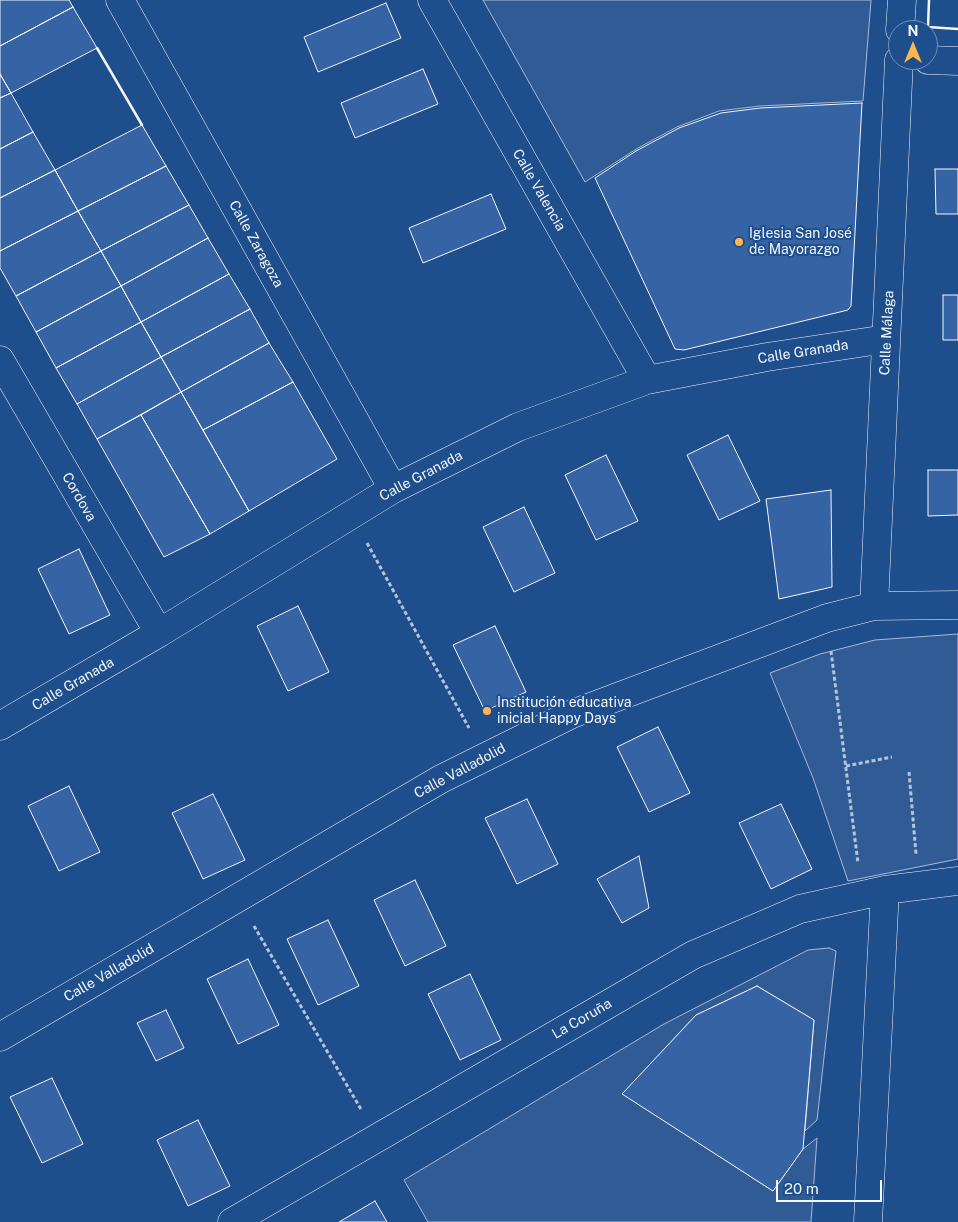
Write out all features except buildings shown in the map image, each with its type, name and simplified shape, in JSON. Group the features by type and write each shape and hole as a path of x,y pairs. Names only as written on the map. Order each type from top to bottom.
{"street":[{"name":"Calle Zaragoza","path":"120,0 393,489"},
{"name":"Calle Valencia","path":"432,0 647,380"},
{"path":"901,20 902,0"},
{"path":"938,60 958,61"},
{"name":"Calle Málaga","path":"874,606 898,70"},
{"name":"Calle Granada","path":"0,726 160,633 393,489 518,427 647,380 767,357 886,339"},
{"name":"Cordova","path":"0,360 10,401 160,633"},
{"name":"Calle Valladolid","path":"0,1037 441,779 572,714 827,618 874,606 958,604"},
{"name":"La Coruña","path":"232,1222 692,955 800,909 874,892 958,881"},
{"path":"868,1222 874,892"}],"path":[{"path":"351,515 485,757"},
{"path":"827,618 846,766 874,892"},
{"path":"846,766 892,757"},
{"path":"909,772 916,862"},
{"path":"238,898 377,1137"}],"shaded area":[{"path":"483,0 871,0 863,101 760,106 719,111 677,127 638,148 585,182"},
{"path":"958,634 958,859 848,881 813,778 770,673 820,654 875,640"},
{"path":"829,948 836,951 817,1120 805,1131 814,1020 757,986 696,1015 623,1094 773,1191 803,1149 817,1138 811,1222 428,1222 404,1180 664,1024 808,950"}],"wall":[{"path":"929,0 928,27 958,29"},
{"path":"97,48 142,125"}],"place":[{"name":"Iglesia San José de Mayorazgo","path":"739,242"},
{"name":"Institución educativa inicial Happy Days","path":"487,711"}]}
